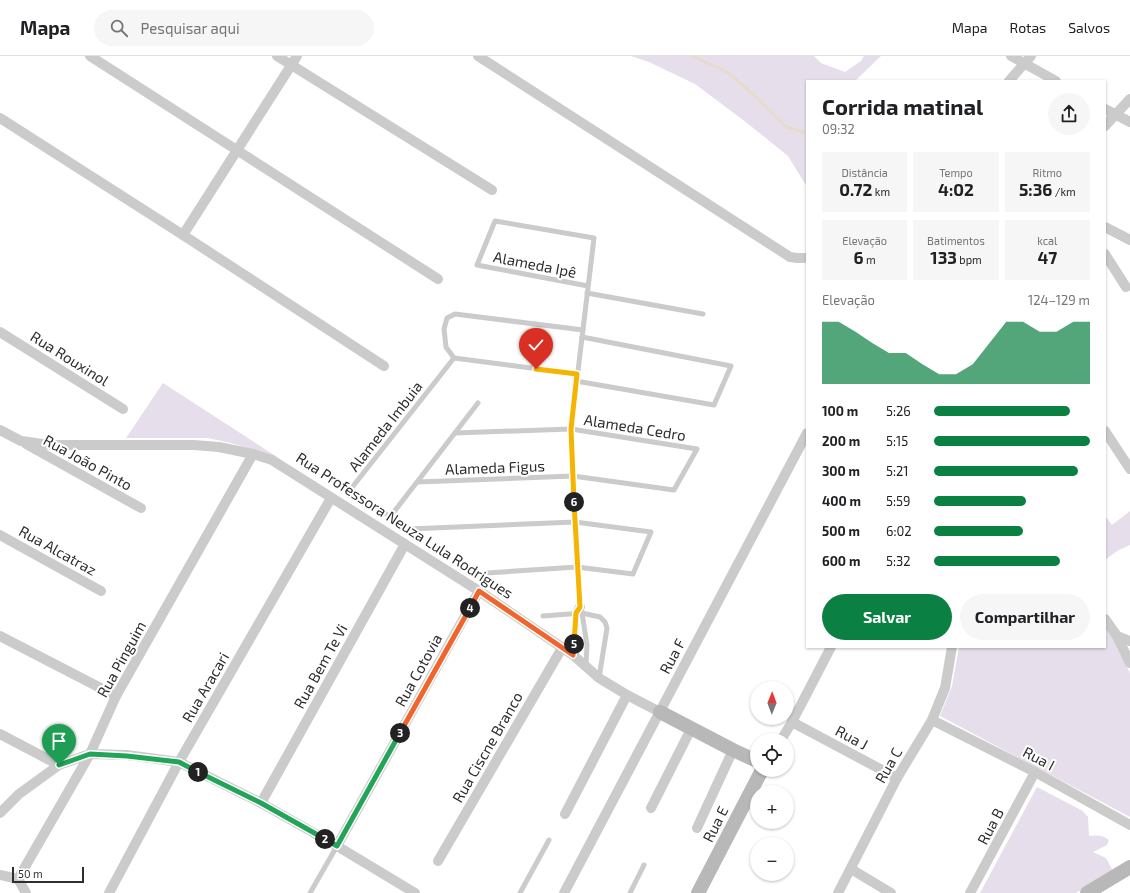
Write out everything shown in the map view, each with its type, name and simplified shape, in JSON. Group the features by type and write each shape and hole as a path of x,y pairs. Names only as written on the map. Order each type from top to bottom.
{"street":[{"path":"90,56 438,279"},
{"path":"277,56 492,190"},
{"path":"183,235 297,56"},
{"path":"478,56 790,256 804,258"},
{"path":"1011,56 1028,60 1055,80"},
{"path":"1010,80 1028,60"},
{"path":"1106,125 1130,99"},
{"path":"1106,110 1130,122"},
{"path":"0,118 384,366"},
{"path":"1106,228 1130,240"},
{"path":"1106,255 1128,288"},
{"name":"Rua Rouxinol","path":"0,332 123,409"},
{"name":"Rua Professora Neuza Lula Rodrigues","path":"0,430 21,441 50,445 194,445 219,447 272,460 479,591 573,655 599,678 627,695 691,729 750,758"},
{"path":"1106,432 1130,468"},
{"name":"Rua F","path":"564,893 806,435"},
{"name":"Rua João Pinto","path":"21,441 141,508"},
{"name":"Rua Pinguim","path":"18,879 90,754 116,696 252,454"},
{"name":"Rua Aracari","path":"109,893 179,762 331,498"},
{"name":"Rua Alcatraz","path":"0,535 101,591"},
{"name":"Rua Bem Te Vi","path":"261,803 405,544"},
{"name":"Rua Cotovia","path":"337,846 479,591"},
{"path":"1106,620 1130,663"},
{"path":"0,636 116,696"},
{"path":"1116,636 1130,641"},
{"name":"Rua Ciscne Branco","path":"438,861 562,648"},
{"path":"794,718 830,648"},
{"name":"Rua C","path":"838,893 897,778 932,720 945,688 952,648"},
{"path":"565,814 627,695"},
{"name":"Rua I","path":"932,720 1036,772 1130,825"},
{"name":"Rua J","path":"794,723 897,778"},
{"path":"651,808 691,729"},
{"path":"0,734 59,765"},
{"path":"697,828 733,750"},
{"path":"0,813 19,794 59,765 90,754 127,756 179,762 261,803 337,846 414,893"},
{"name":"Rua B","path":"970,893 1036,772"},
{"name":"Rua E","path":"698,893 758,777"},
{"path":"1087,893 1130,867"},
{"path":"851,869 891,893"},
{"path":"0,875 18,879 26,893"}],"lane":[{"name":"Alameda Ipê","path":"495,221 594,238 588,286 477,265 495,221"},
{"path":"573,655 579,611 571,429 588,286"},
{"path":"587,292 703,314"},
{"path":"577,374 454,358 446,347 444,329 447,318 455,314 583,330"},
{"path":"576,381 714,405 731,366 582,337"},
{"name":"Alameda Imbuia","path":"454,358 350,490 409,529 575,522"},
{"path":"390,517 478,403"},
{"path":"455,433 571,429"},
{"name":"Alameda Cedro","path":"571,429 697,449 674,490"},
{"name":"Alameda Figus","path":"417,482 573,476 674,490"},
{"path":"487,573 578,567 633,574 651,532 575,522"},
{"path":"579,611 587,645 586,666"},
{"path":"543,616 579,611 600,617 605,622 607,628 599,678"},
{"path":"520,893 549,840"},
{"path":"310,893 337,846"},
{"path":"630,893 644,865"}],"shaded area":[{"path":"631,56 814,56 821,63 845,72 861,61 864,56 881,56 856,80 806,80 806,185 788,156 747,123 695,84 649,62"},
{"path":"163,383 277,457 231,443 208,438 126,438"},
{"path":"1130,511 1130,545 1117,551 1106,559 1106,517 1112,525"},
{"path":"1106,628 1113,638 1130,673 1130,817 940,716 952,686 959,648 1106,648"},
{"path":"1037,787 1083,811 1088,817 1089,836 1100,836 1109,840 1107,845 1093,852 1106,858 1113,871 1076,893 980,893"}],"waterway":[{"path":"692,56 729,73 754,95 786,127 806,133"}],"route":[{"path":"59,765 90,754 127,756 179,762 261,803 337,846 479,591 573,655 576,613 580,607 571,429 577,374 536,369"}]}
